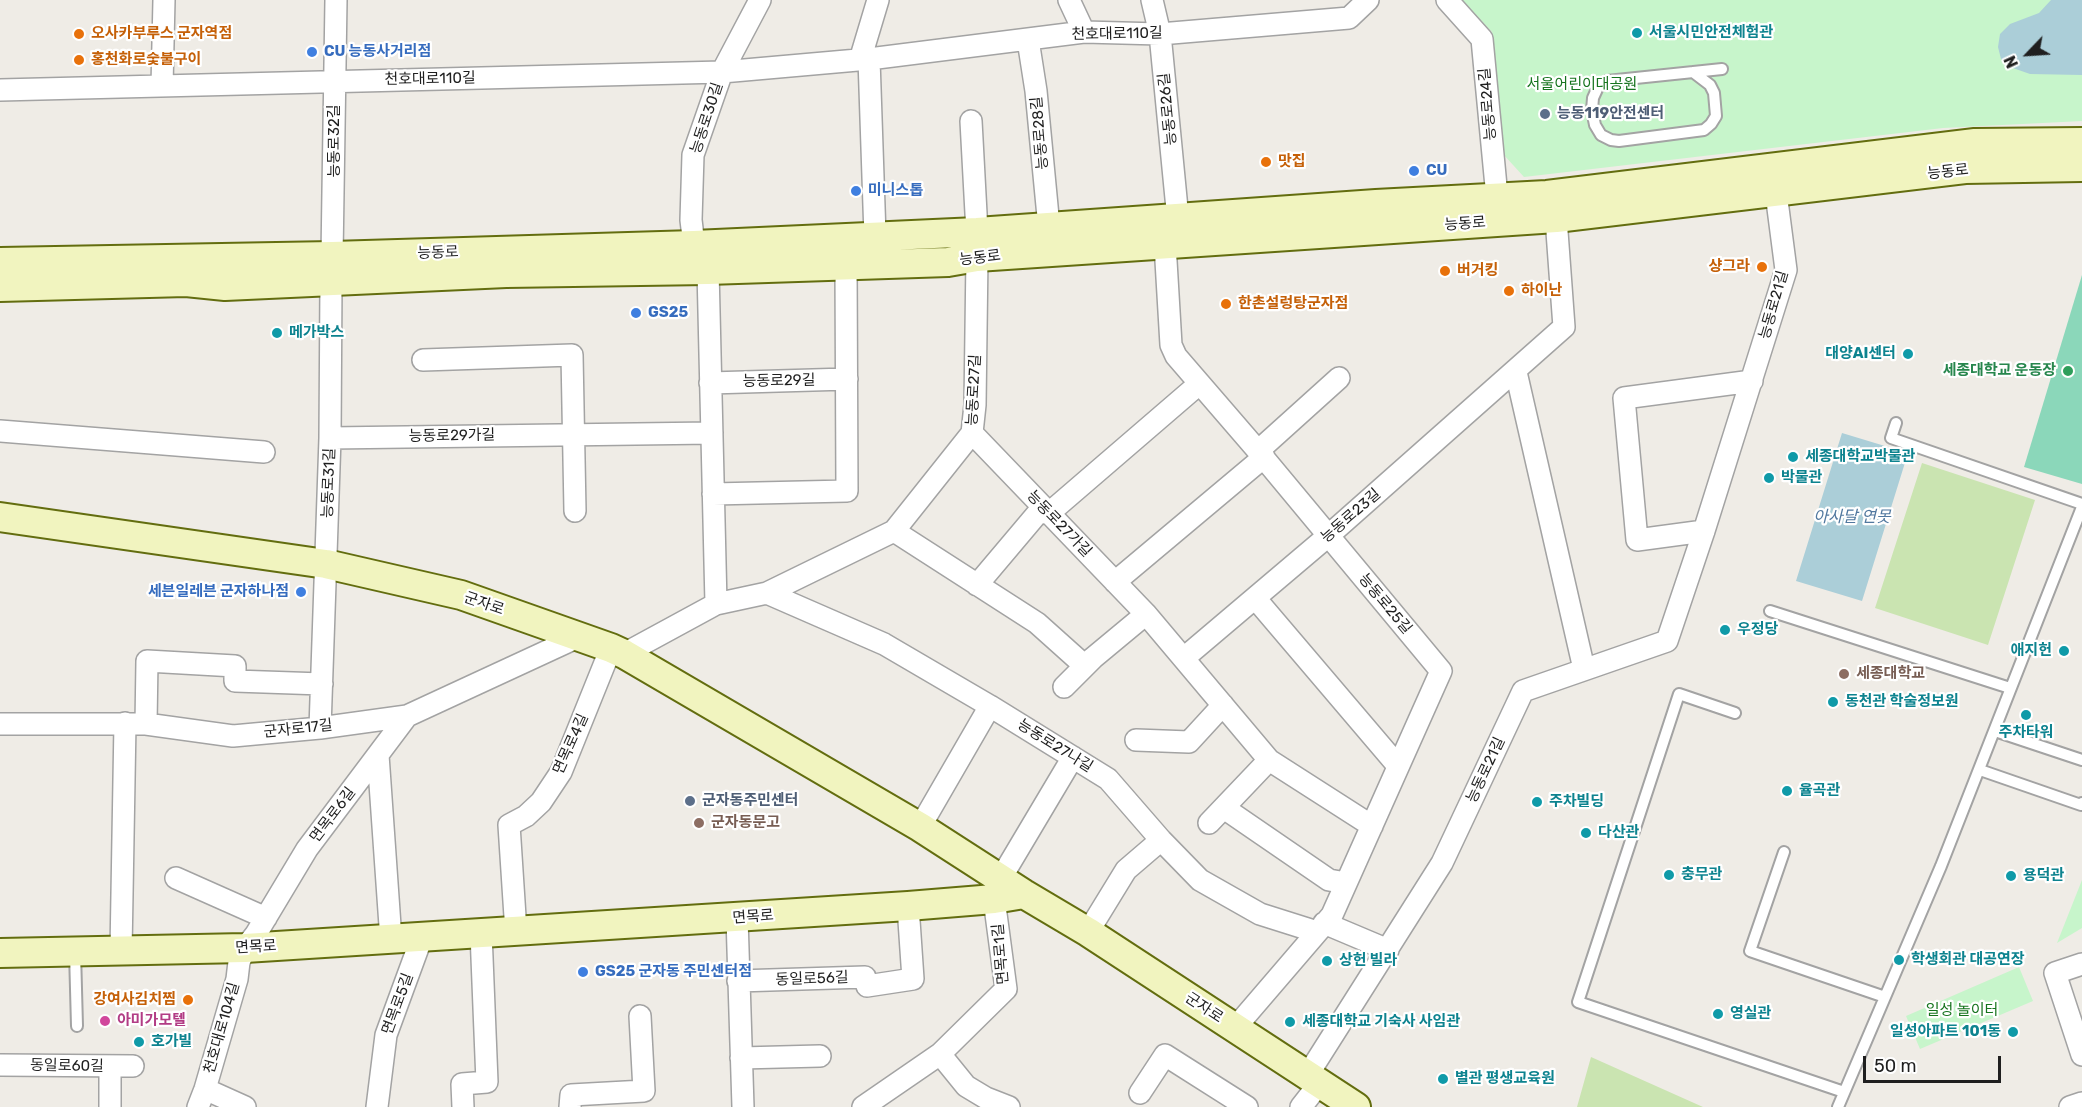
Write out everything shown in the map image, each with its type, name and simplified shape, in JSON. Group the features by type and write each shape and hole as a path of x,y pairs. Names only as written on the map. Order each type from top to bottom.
{"main road":[{"name":"능동로","path":"0,287 186,282 225,286 332,269 694,245 875,236 977,244 1165,244 1499,210 1593,190 1975,143 2082,142"},
{"name":"능동로","path":"0,262 506,273 708,270 948,262 977,244 1049,227 1178,219 1499,210 1556,218 1965,169 2082,167"},
{"name":"군자로","path":"0,517 326,564 460,595 618,651 920,827 998,889 1024,894 1088,932 1356,1107"},
{"name":"면목로","path":"0,953 245,948 736,918 909,906 998,889"}],"street":[{"path":"162,86 164,0"},
{"name":"능동로32길","path":"332,269 336,0"},
{"name":"능동로30길","path":"694,245 693,155 722,72 760,0"},
{"path":"875,236 864,59 878,0"},
{"path":"1069,0 1084,32"},
{"name":"능동로26길","path":"1152,0 1160,34 1178,219"},
{"name":"천호대로110길","path":"0,90 722,72 864,59 1084,32 1160,34 1349,18 1368,0"},
{"name":"능동로24길","path":"1447,0 1482,39 1499,210"},
{"name":"능동로28길","path":"1028,40 1036,91 1049,227"},
{"name":"능동로","path":"971,121 977,244"},
{"name":"능동로21길","path":"1313,1080 1388,950 1442,863 1523,692 1667,641 1786,270 1776,193"},
{"name":"능동로23길","path":"1184,658 1328,536 1516,372 1564,327 1556,218"},
{"name":"능동로27길","path":"618,651 716,604 767,593 894,531 972,433 975,405 977,244"},
{"name":"능동로25길","path":"1165,244 1171,345 1176,356 1261,454 1441,671 1332,915 1235,1028"},
{"path":"713,494 847,491 846,266"},
{"name":"능동로31길","path":"320,728 330,438 332,269"},
{"path":"708,270 716,604"},
{"path":"423,360 572,356 575,511"},
{"path":"1516,372 1584,669"},
{"path":"1115,582 1261,454 1339,378"},
{"name":"능동로29길","path":"710,382 847,380"},
{"path":"1704,531 1637,540 1624,398 1752,381"},
{"path":"977,585 1045,511 1199,384"},
{"path":"0,431 264,452"},
{"name":"능동로29가길","path":"330,438 712,433"},
{"name":"능동로27가길","path":"972,433 1146,614 1269,760 1372,826"},
{"path":"894,531 1037,623 1085,666"},
{"name":"능동로27나길","path":"767,593 884,644 1108,779 1161,840 1200,880 1260,914 1321,928 1388,950"},
{"path":"1255,598 1398,766"},
{"path":"1064,687 1146,614"},
{"name":"군자로17길","path":"0,724 135,723 233,736 320,728 407,716 580,636"},
{"name":"면목로4길","path":"516,932 510,825 526,816 541,802 561,772 618,651"},
{"path":"121,951 135,723 147,661 235,666 235,681 322,684"},
{"path":"1136,740 1189,742 1223,705"},
{"path":"920,827 990,706"},
{"name":"면목로6길","path":"245,948 256,934 307,849 407,716"},
{"path":"378,755 391,939"},
{"path":"998,889 1073,758"},
{"path":"1269,760 1216,815 1329,880 1346,883"},
{"path":"1088,932 1126,870 1161,840"},
{"path":"176,878 266,918"},
{"name":"면목로1길","path":"863,1107 940,1054 1006,989 998,889"},
{"name":"동일로56길","path":"738,981 865,977 867,986 913,979 909,906"},
{"path":"736,918 743,1107"},
{"path":"463,1107 462,1084 487,1082 481,933"},
{"name":"면목로5길","path":"377,1107 386,1035 422,938"},
{"name":"천호대로104길","path":"201,1098 237,979 239,962 245,948"},
{"path":"2082,964 2055,973 2082,1055"},
{"path":"570,1101 644,1091 640,1016"},
{"path":"940,1054 966,1086 986,1098 1009,1107"},
{"path":"1140,1093 1165,1055 1247,1107"},
{"path":"741,1058 820,1056"},
{"name":"동일로60길","path":"0,1065 133,1066"},
{"path":"110,1066 110,1107"},
{"path":"1301,1107 1313,1080"},
{"path":"201,1098 246,1107"},
{"path":"2070,1107 2082,1104"}],"lane":[{"path":"1693,72 1710,85 1715,99 1716,116 1704,130 1619,141 1601,135 1595,125 1592,110 1593,98 1598,87 1607,81 1693,72 1722,69"},
{"path":"1838,1107 1980,770 2082,506 1891,438 1896,423"},
{"path":"1770,611 2010,688"},
{"path":"1735,713 1679,694 1578,1002 1844,1092"},
{"path":"1995,730 2082,760"},
{"path":"1980,770 2081,805 2082,803"},
{"path":"1784,852 1750,951 1885,997"},
{"path":"75,952 77,1026"}],"green space":[{"name":"서울어린이대공원","path":"1462,0 2082,0 2082,121 1943,128 1524,177 1503,154 1492,32"},
{"name":"세종대학교 운동장","path":"2082,275 2082,484 2024,467"},
{"path":"1922,463 2035,500 1988,645 1875,608"},
{"path":"2082,880 2082,928 2057,943"},
{"name":"일성 놀이터","path":"2019,967 2033,1001 1920,1049 1906,1016"},
{"path":"1591,1057 1703,1107 1577,1107"}],"water":[{"path":"2051,0 2082,0 2082,75 2030,74 2010,67 2001,59 1998,47 2000,34 2010,24 2039,13"},
{"name":"아사달 연못","path":"1842,433 1908,453 1862,601 1796,581"}],"place":[{"name":"서울시민안전체험관","path":"1637,33"},
{"name":"오사카부루스 군자역점","path":"79,34"},
{"name":"CU 능동사거리점","path":"312,52"},
{"name":"홍천화로숯불구이","path":"79,60"},
{"name":"능동119안전센터","path":"1545,114"},
{"name":"맛집","path":"1266,162"},
{"name":"CU","path":"1414,171"},
{"name":"미니스톱","path":"856,191"},
{"name":"샹그라","path":"1762,267"},
{"name":"버거킹","path":"1445,271"},
{"name":"하이난","path":"1509,291"},
{"name":"한촌설렁탕군자점","path":"1226,304"},
{"name":"GS25","path":"636,313"},
{"name":"메가박스","path":"277,333"},
{"name":"대양AI센터","path":"1908,354"},
{"name":"세종대학교 운동장","path":"2068,371"},
{"name":"세종대학교박물관","path":"1793,457"},
{"name":"박물관","path":"1769,478"},
{"name":"세븐일레븐 군자하나점","path":"301,592"},
{"name":"우정당","path":"1725,630"},
{"name":"애지헌","path":"2064,651"},
{"name":"세종대학교","path":"1844,674"},
{"name":"동천관 학술정보원","path":"1833,702"},
{"name":"주차타워","path":"2026,715"},
{"name":"율곡관","path":"1787,791"},
{"name":"군자동주민센터","path":"690,801"},
{"name":"주차빌딩","path":"1537,802"},
{"name":"군자동문고","path":"699,823"},
{"name":"다산관","path":"1586,833"},
{"name":"충무관","path":"1669,875"},
{"name":"용덕관","path":"2011,876"},
{"name":"학생회관 대공연장","path":"1899,960"},
{"name":"상헌 빌라","path":"1327,961"},
{"name":"GS25 군자동 주민센터점","path":"583,972"},
{"name":"강여사김치찜","path":"188,1000"},
{"name":"영실관","path":"1718,1014"},
{"name":"아미가모텔","path":"105,1021"},
{"name":"세종대학교 기숙사 사임관","path":"1290,1022"},
{"name":"일성아파트 101동","path":"2013,1032"},
{"name":"호가빌","path":"139,1042"},
{"name":"별관 평생교육원","path":"1443,1079"}]}
